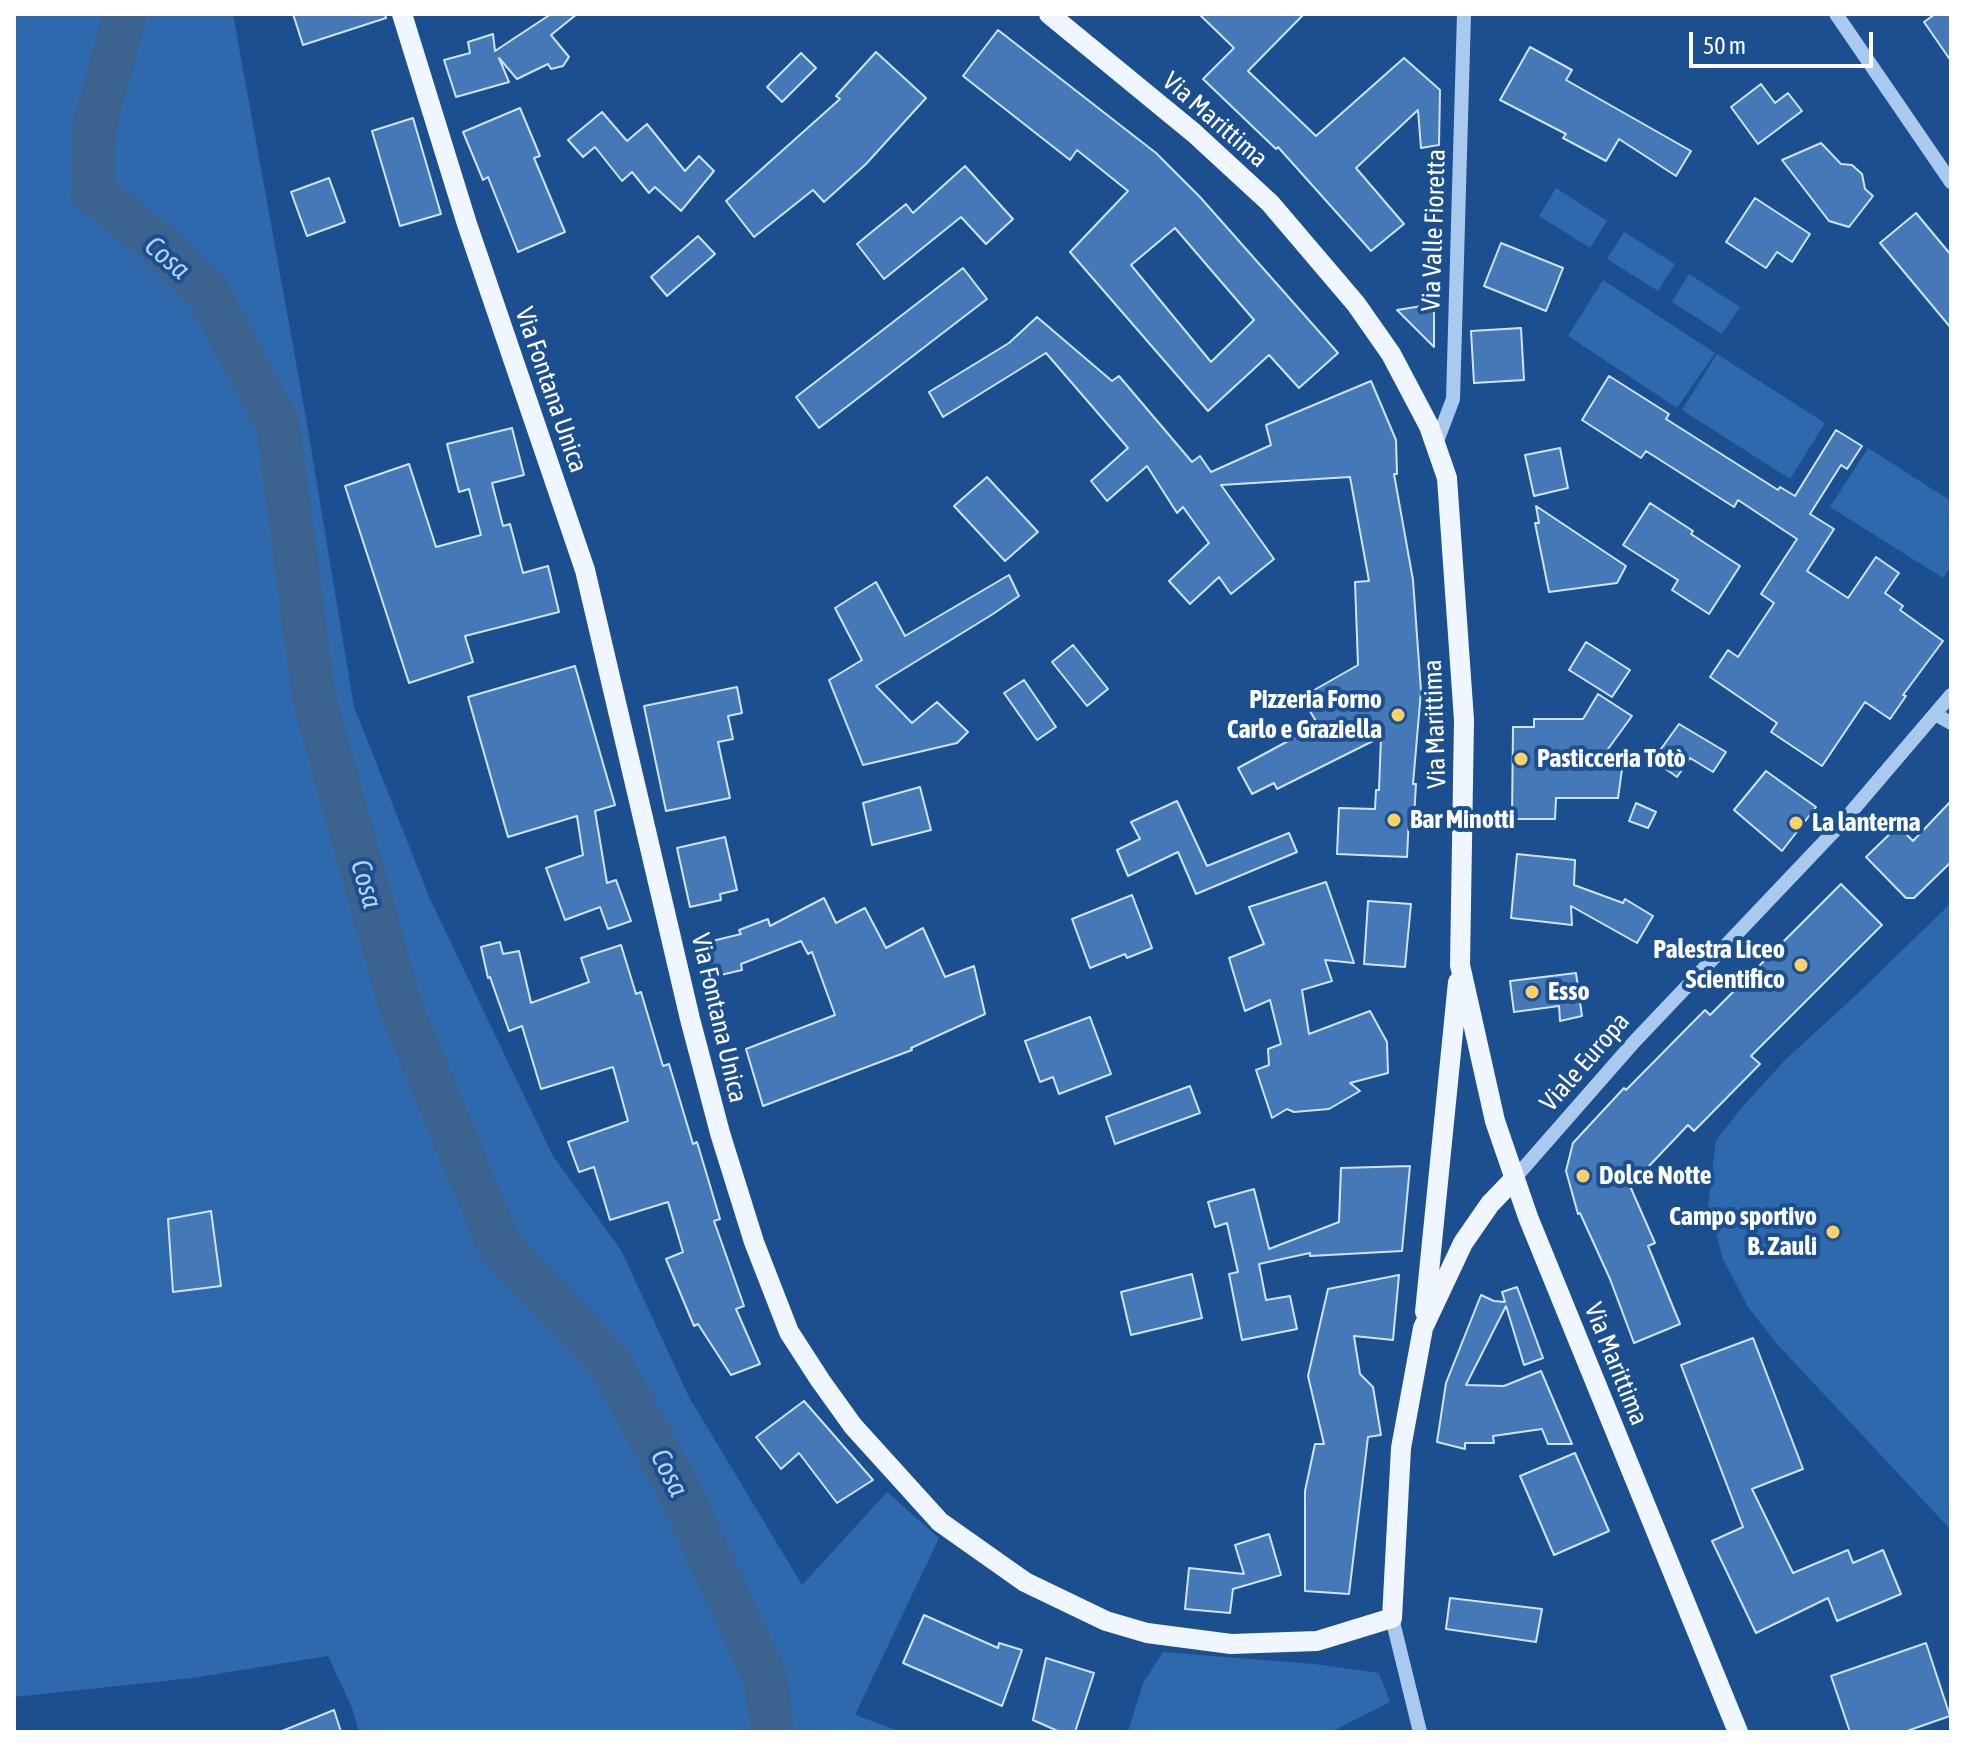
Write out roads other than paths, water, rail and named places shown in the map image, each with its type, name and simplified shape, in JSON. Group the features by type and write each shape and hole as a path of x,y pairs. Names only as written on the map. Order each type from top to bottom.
{"main road":[{"name":"Via Fontana Unica","path":"402,14 467,224 585,570 716,1119 754,1242 789,1332 853,1426 940,1522 1025,1582 1093,1614 1147,1633 1231,1644 1317,1641 1392,1618"},
{"name":"Via Marittima","path":"1049,14 1194,133 1270,203 1356,304 1391,354 1436,444 1447,478 1464,720 1460,965 1495,1121 1514,1179 1738,1732"},
{"path":"1392,1618 1401,1448 1423,1328 1460,965"},
{"path":"1423,1328 1463,1243 1490,1204 1514,1179"}],"street":[{"name":"Via Valle Fioretta","path":"1436,444 1453,399 1464,14"},
{"path":"1836,14 1951,182"},
{"name":"Viale Europa","path":"1514,1179 1616,1061 1841,824 1951,695"},
{"path":"1935,714 1951,723"},
{"path":"1392,1618 1420,1732"}],"waterway":[{"name":"Cosa","path":"125,14 94,128 93,192 153,240 209,295 278,425 314,698 401,1008 499,1245 610,1363 678,1488 766,1680 773,1732"}],"place":[{"name":"Pizzeria Forno Carlo e Graziella","path":"1398,715"},
{"name":"Pasticceria Totò","path":"1521,759"},
{"name":"Bar Minotti","path":"1394,820"},
{"name":"La lanterna","path":"1796,823"},
{"name":"Palestra Liceo Scientifico","path":"1801,965"},
{"name":"Esso","path":"1532,992"},
{"name":"Dolce Notte","path":"1583,1176"},
{"name":"Campo sportivo B. Zauli","path":"1833,1232"}]}
